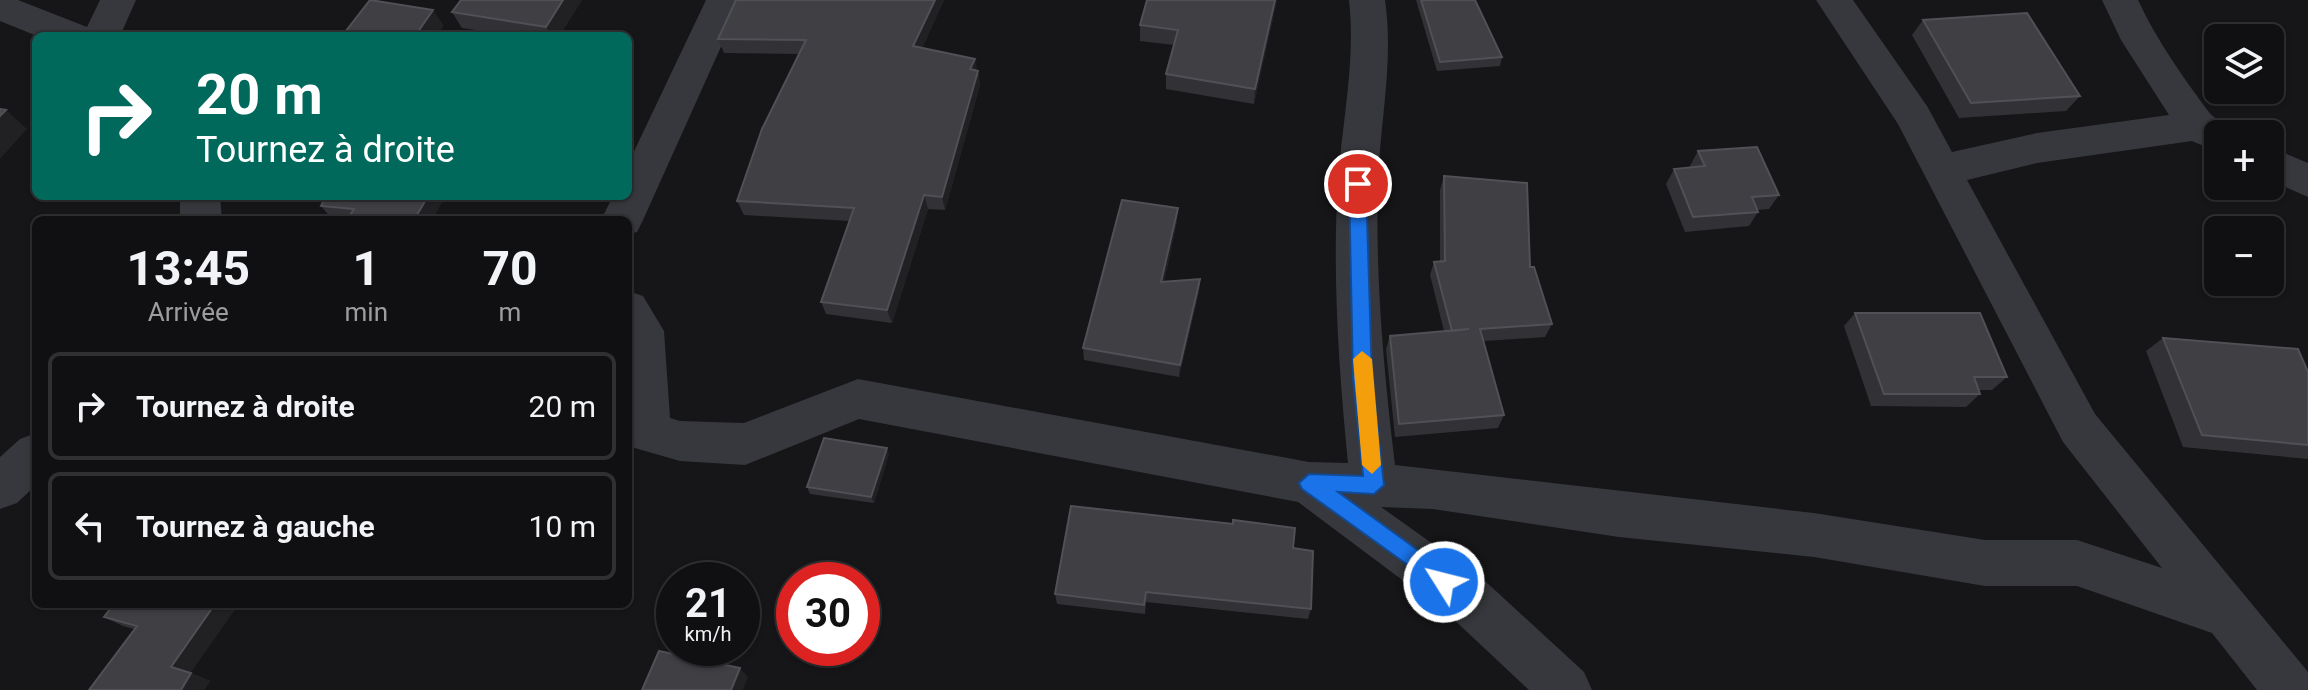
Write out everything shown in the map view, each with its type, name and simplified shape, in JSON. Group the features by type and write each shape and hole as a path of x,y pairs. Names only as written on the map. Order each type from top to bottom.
{"street":[{"path":"103,32 118,0"},
{"path":"632,198 724,0"},
{"path":"1367,0 1372,40 1358,184 1362,378 1374,485"},
{"path":"1834,0 1913,116 2079,428 2290,690"},
{"path":"2120,0 2134,31 2204,128"},
{"path":"0,7 64,32"},
{"path":"1942,170 2037,148 2204,132"},
{"path":"2284,169 2308,181"},
{"path":"632,315 642,331 638,429 680,441 745,444 858,399 1309,483 1433,488 1619,515 1814,535 1985,563 2077,563 2228,614"},
{"path":"0,488 32,458"},
{"path":"1309,483 1467,598 1566,690"}],"building":[{"path":"370,0 433,10 418,32 345,32"},
{"path":"461,0 563,0 546,27 452,12"},
{"path":"736,0 935,0 913,46 975,59 970,69 978,71 942,197 924,195 887,310 821,302 854,208 737,201 762,129 806,40 718,39"},
{"path":"1147,0 1275,0 1255,89 1166,74 1178,30 1140,25"},
{"path":"1421,0 1475,0 1502,57 1440,62"},
{"path":"2027,13 2080,96 1971,103 1923,20"},
{"path":"1757,147 1779,195 1752,197 1758,212 1693,217 1674,169 1705,166 1698,151"},
{"path":"1444,176 1527,183 1530,267 1534,267 1552,324 1480,329 1504,415 1399,424 1390,336 1452,331 1434,262 1445,261"},
{"path":"324,200 426,200 416,216 350,216 354,209 321,206"},
{"path":"1122,200 1178,208 1161,282 1200,279 1180,365 1083,348"},
{"path":"1855,313 1980,313 2007,377 1974,377 1980,394 1884,394"},
{"path":"2163,338 2298,349 2308,372 2308,445 2202,435"},
{"path":"824,438 887,448 871,497 807,487"},
{"path":"1071,506 1295,528 1293,548 1313,551 1311,609 1146,592 1144,605 1055,594"},
{"path":"111,608 212,608 171,667 191,673 181,690 89,690 137,626 104,617"},
{"path":"656,658 656,666 740,668 731,690 642,690"}],"slow traffic":[{"path":"1362,359 1372,465"}],"route":[{"path":"1358,184 1362,378 1374,485 1309,483 1444,582"}]}
